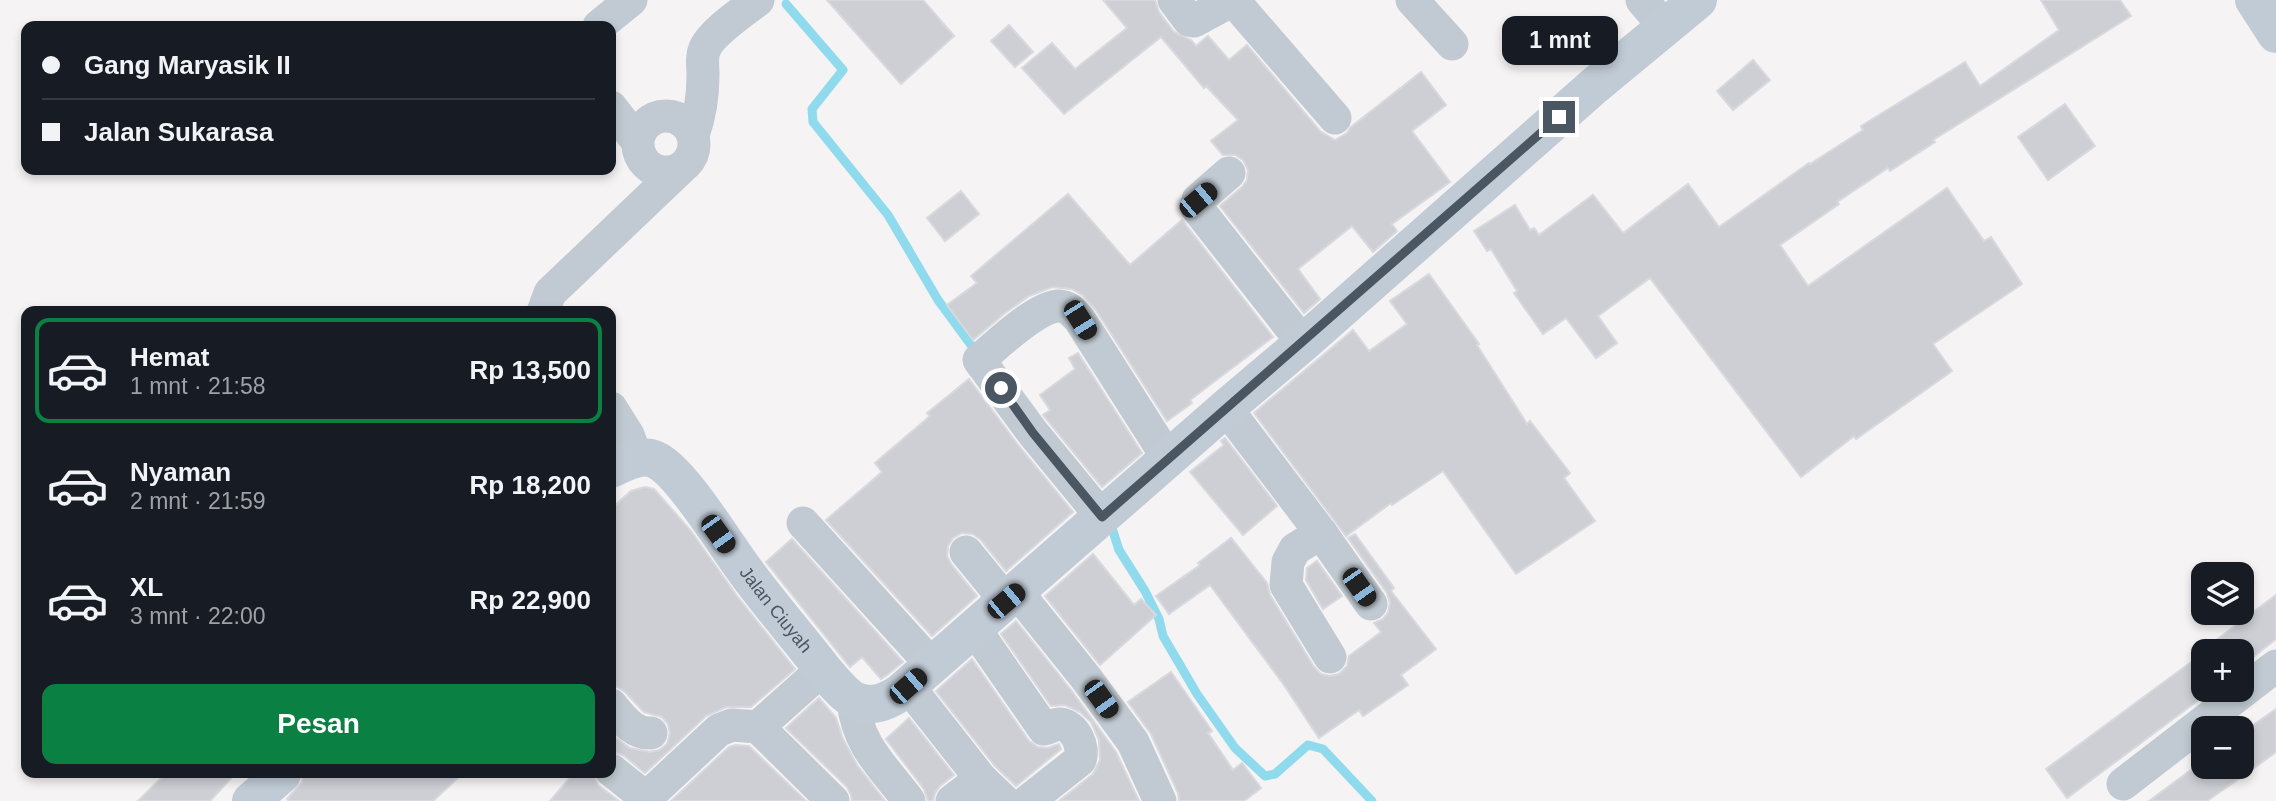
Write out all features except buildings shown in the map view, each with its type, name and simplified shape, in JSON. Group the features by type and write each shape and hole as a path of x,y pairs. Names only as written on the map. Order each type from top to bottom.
{"street":[{"path":"604,21 631,0"},
{"path":"693,135 700,115 702,59 705,47 717,33 758,0"},
{"path":"1181,10 1194,21 1233,0 1335,118"},
{"path":"1412,0 1452,44"},
{"path":"909,801 873,755 860,735 855,719 1011,597 1594,86 1653,14 1698,0"},
{"path":"2254,0 2276,34"},
{"path":"616,114 637,141 641,159 654,170 663,173 680,169"},
{"path":"545,306 550,293 691,158 695,142 681,120 662,116 645,124 637,141"},
{"path":"1229,173 1198,200 1197,208 1303,342"},
{"path":"1102,517 1033,433 979,360 1031,317 1056,306 1072,311 1169,460"},
{"path":"1226,408 1371,604"},
{"path":"616,416 628,435 624,464"},
{"name":"Jalan Ciuyah","path":"624,464 655,459 677,477 745,572 822,668 895,689"},
{"path":"803,523 895,689 993,790 952,801"},
{"path":"1321,533 1295,548 1288,562 1286,585 1330,657"},
{"path":"966,552 1086,678 1133,742 1160,801"},
{"path":"974,628 1044,729 1061,724 1066,726 1082,747 1080,760 1028,801"},
{"path":"2123,785 2276,666"},
{"path":"758,727 822,668"},
{"path":"616,710 634,729 646,734 651,733"},
{"path":"616,774 647,799 719,730 732,725 758,727 833,801"},
{"path":"251,801 277,778"}],"waterway":[{"path":"786,4 843,70 812,109 813,122 888,215 938,300 977,353"},
{"path":"1110,522 1119,550 1145,591 1159,619 1163,636 1197,694 1235,748 1265,776 1275,774 1308,745 1323,749 1372,801"}],"route":[{"path":"1001,388 1033,433 1102,517 1559,117"}]}
